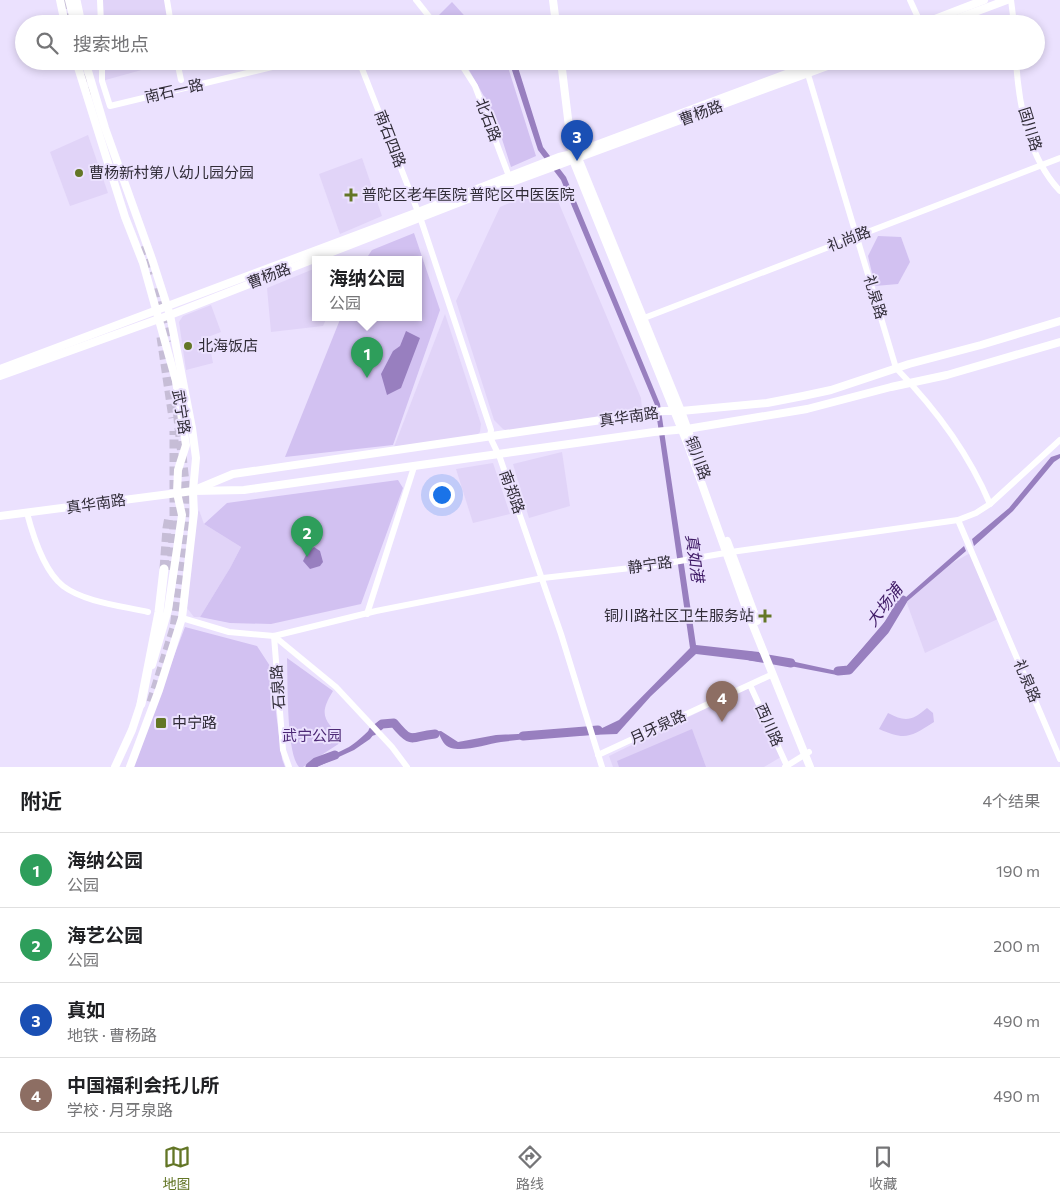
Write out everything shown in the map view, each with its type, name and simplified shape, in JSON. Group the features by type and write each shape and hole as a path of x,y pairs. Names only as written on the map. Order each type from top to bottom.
{"highway":[{"path":"76,0 79,15"},
{"path":"141,704 159,612 164,569"}],"main road":[{"path":"60,0 63,15"},
{"path":"69,0 73,15"},
{"path":"553,0 555,15"},
{"path":"945,15 984,0"},
{"path":"967,15 1007,0"},
{"name":"武宁路","path":"79,70 118,193 143,263 176,381 186,444 178,470 177,493 182,515 168,610 141,704 115,767"},
{"name":"武宁路","path":"88,70 108,137 168,311 196,458 192,491 194,513 182,618 130,767"},
{"name":"铜川路","path":"561,70 574,157 684,429 729,553 807,754 810,767"},
{"name":"曹杨路","path":"0,369 168,311 511,179 807,70"},
{"name":"曹杨路","path":"0,376 157,315"},
{"name":"真华南路","path":"192,491 233,474 490,438 648,413 767,403 803,396 831,390 896,368 1060,321"},
{"name":"真华南路","path":"0,516 192,491 244,490 684,429 807,409 987,364 1060,342"},
{"name":"铜川路","path":"772,665 773,674 807,754 815,767"}],"street":[{"path":"100,0 101,15"},
{"path":"167,0 170,15"},
{"path":"416,0 428,15"},
{"path":"910,0 917,15"},
{"path":"1011,0 1013,15"},
{"name":"南石一路","path":"102,70 102,81 110,106 260,70"},
{"path":"179,70 181,80"},
{"name":"南石四路","path":"363,70 419,215"},
{"name":"北石路","path":"465,70 475,86 511,179"},
{"name":"礼泉路","path":"807,70 896,368 926,400 958,446 985,491 990,504"},
{"name":"固川路","path":"1017,70 1022,113 1032,142 1042,165 1060,190"},
{"name":"礼尚路","path":"640,319 1060,158"},
{"name":"南郑路","path":"419,215 491,430 490,438 543,578 602,767"},
{"name":"静宁路","path":"274,636 367,614 543,578 684,561 958,520 976,513 990,504 1060,440"},
{"path":"367,614 414,467"},
{"path":"27,513 44,560 61,585 72,592 90,599 148,612"},
{"name":"礼泉路","path":"958,520 1060,759"},
{"path":"182,618 229,632 274,636 320,673 379,733 407,767"},
{"name":"石泉路","path":"274,636 283,745 288,767"},
{"name":"月牙泉路","path":"598,755 773,674"},
{"name":"西川路","path":"750,685 786,766"},
{"path":"786,766 807,754"}],"shaded area":[{"path":"100,0 167,0 170,15 100,15"},
{"path":"101,70 142,70 102,81"},
{"path":"512,70 519,70 543,147 566,177 660,404 696,645 759,652 763,662 696,654 651,696 617,734 530,739 457,749 447,746 439,734 404,739 394,723 382,724 370,739 354,750 317,767 310,767 349,747 379,721 394,720 408,734 441,731 458,742 496,735 598,730 619,720 690,648 655,405 561,180 538,150"},
{"name":"曹杨新村第八幼儿园分园","path":"88,135 108,193 70,206 50,152"},
{"name":"普陀区老年医院 普陀区中医医院","path":"362,158 382,216 340,234 319,174"},
{"path":"548,187 555,194 641,398 642,409 508,431 503,429 494,420 456,301 500,207"},
{"path":"312,270 312,321 325,321 323,326 271,332 267,288"},
{"path":"211,305 221,332 208,337 213,363 186,370 179,322 183,316"},
{"path":"445,314 481,424 480,432 477,435 394,447"},
{"path":"406,331 420,338 401,388 387,395 381,374 393,351 400,346"},
{"path":"562,452 570,506 529,518 513,464"},
{"path":"1060,454 1060,458 1054,462 1013,511 974,546 972,539 1009,508 1051,457"},
{"path":"493,463 510,514 473,523 456,469"},
{"path":"199,510 204,524 241,547 200,617 194,617 187,608 196,516"},
{"path":"964,546 966,551 897,610 885,630 849,670 837,675 790,666 779,661 777,658 837,671 847,666 905,598"},
{"path":"314,547 320,551 323,562 320,566 310,569 303,561 307,553"},
{"path":"972,552 1000,618 925,653 905,598 938,571"},
{"path":"750,687 781,757 764,767 613,767 609,756"}],"green space":[{"path":"452,2 464,15 439,15"},
{"path":"469,70 509,70 536,156 511,167 494,114"},
{"path":"414,233 422,256 368,256 372,250"},
{"path":"878,236 901,237 910,262 898,284 875,286 868,256"},
{"path":"422,257 440,310 393,445 285,457 339,321 422,321"},
{"path":"398,480 403,488 361,604 271,624 230,623 200,617 241,547 204,524 227,503"},
{"name":"武宁公园","path":"185,627 257,646 270,666 282,759 285,767 132,767"},
{"name":"武宁公园","path":"287,658 333,691 325,707 326,718 343,741 303,767 299,767 292,747 288,716"},
{"path":"927,708 933,713 934,722 913,734 902,736 879,729 888,713 899,718 908,719 917,716"},
{"path":"692,729 706,767 619,767 617,761"}],"waterway":[{"name":"大场浦","path":"838,671 849,670 885,630 903,600"},
{"name":"大场浦","path":"750,656 791,663"},
{"name":"真如港","path":"373,731 382,724 394,723 405,735 412,738 435,734"},
{"name":"真如港","path":"523,736 598,730"},
{"name":"真如港","path":"310,767 316,762 335,755"}],"tunnel":[{"path":"65,0 69,15"},
{"path":"83,70 91,99"},
{"path":"143,246 153,274"},
{"path":"158,288 168,342"},
{"path":"161,337 173,418"},
{"path":"151,702 174,628 184,554 185,483 177,409"},
{"path":"171,570 174,522 174,431"},
{"path":"164,569 169,517"}],"place":[{"name":"真如","path":"577,161"},
{"name":"曹杨新村第八幼儿园分园","path":"79,173"},
{"name":"普陀区老年医院 普陀区中医医院","path":"351,195"},
{"name":"北海饭店","path":"188,346"},
{"name":"海纳公园","path":"367,378"},
{"name":"海艺公园","path":"307,557"},
{"name":"铜川路社区卫生服务站","path":"765,616"},
{"name":"中国福利会托儿所","path":"722,722"},
{"name":"中宁路","path":"161,723"}]}
